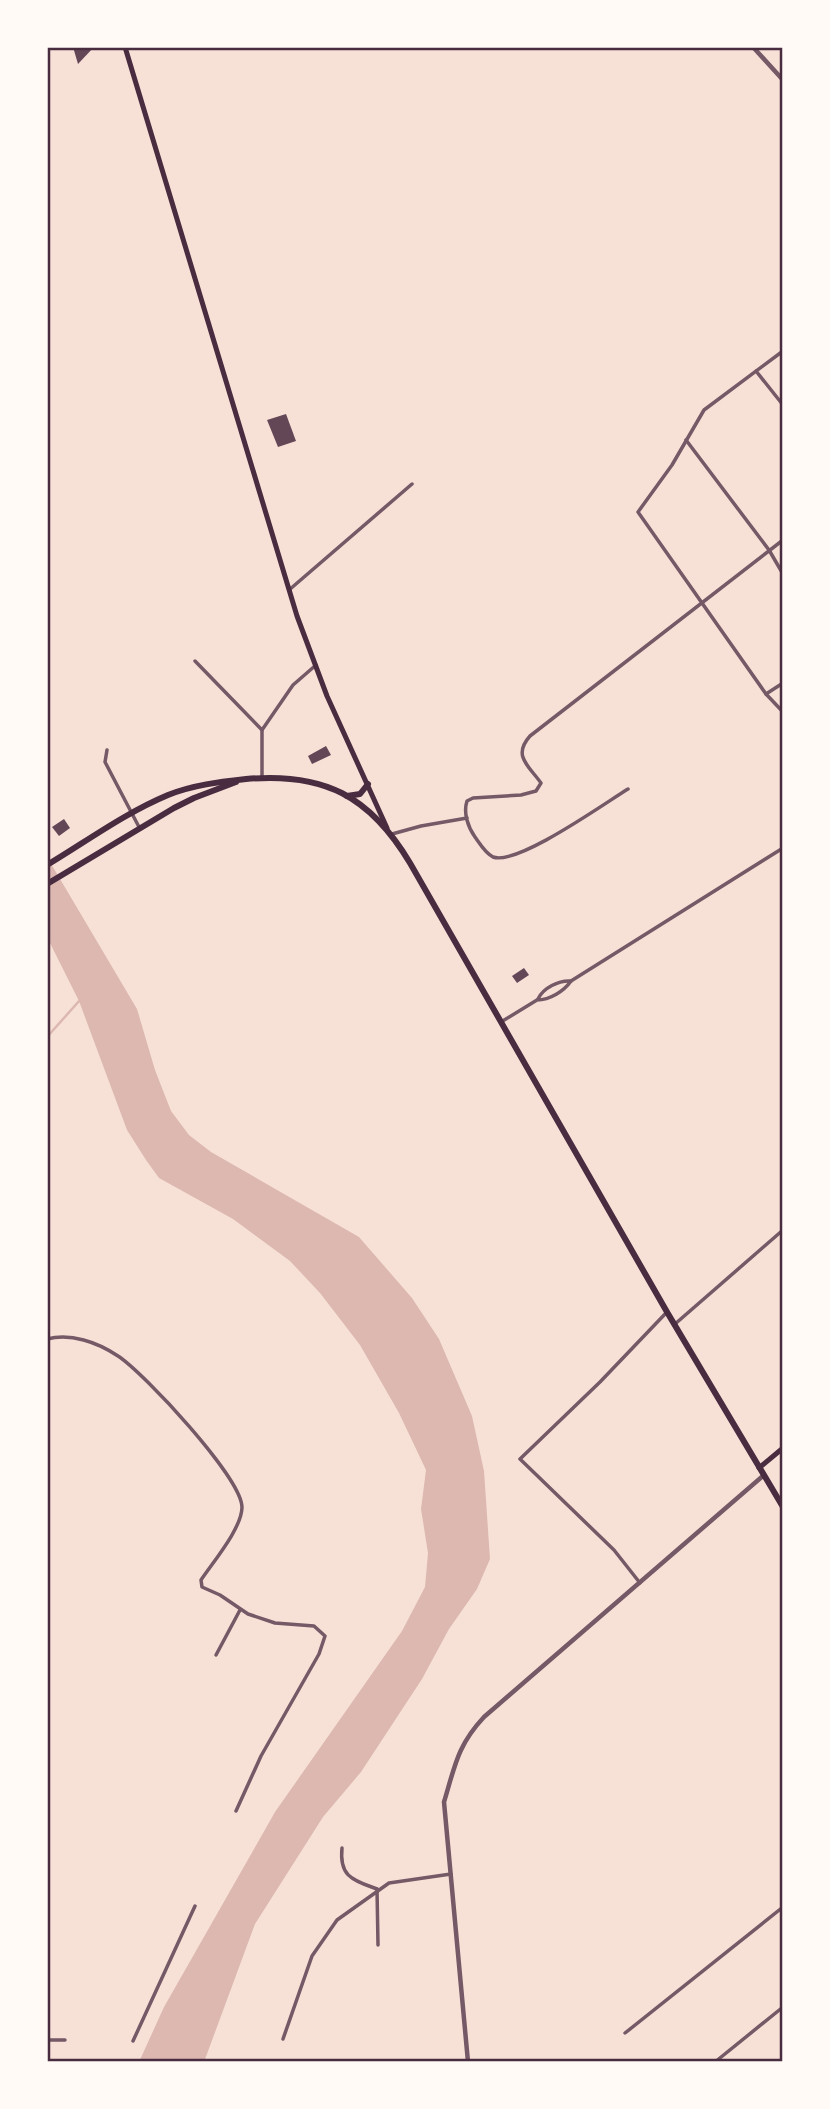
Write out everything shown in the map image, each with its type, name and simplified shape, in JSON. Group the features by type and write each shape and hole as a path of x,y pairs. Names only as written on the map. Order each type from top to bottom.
{"highway":[{"path":"47,865 131,813 190,788 227,780 262,777 305,780 347,796 367,809 389,831 783,1507"},
{"path":"47,884 139,827 194,798 246,779"},
{"path":"347,796 360,794 368,784"}],"main road":[{"path":"125,47 289,590 316,665 389,831"},
{"path":"759,1468 783,1448"}],"street":[{"path":"752,47 782,79"},
{"path":"783,351 704,410 672,465 638,512 766,694 783,712"},
{"path":"756,371 783,405"},
{"path":"686,440 769,550 783,574"},
{"path":"289,590 412,484"},
{"path":"628,789 564,830 502,858 492,856 484,850 472,834 465,804 469,799 522,795 536,791 541,783 522,753 526,741 783,540"},
{"path":"195,661 262,730"},
{"path":"262,777 262,730 293,685 316,665"},
{"path":"766,694 783,683"},
{"path":"107,750 105,762 139,827"},
{"path":"389,831 467,818"},
{"path":"537,1000 544,1000 566,988 570,981 783,848"},
{"path":"501,1022 537,1000 541,993 562,980 570,981"},
{"path":"675,1324 783,1230"},
{"path":"640,1583 614,1550 520,1459 600,1382 667,1312"},
{"path":"47,1339 69,1336 118,1356 209,1449 237,1491 242,1509 238,1525 200,1585 204,1590 220,1595 240,1610 275,1623 314,1626 325,1636 319,1654 261,1756 236,1811"},
{"path":"468,2062 444,1802 454,1763 473,1728 764,1475"},
{"path":"216,1655 240,1610"},
{"path":"342,1848 342,1868 357,1881 377,1889"},
{"path":"283,2039 312,1956 337,1920 389,1883 451,1874"},
{"path":"377,1889 378,1945"},
{"path":"133,2040 195,1906"},
{"path":"625,2033 783,1907"},
{"path":"715,2062 783,2007"},
{"path":"47,2040 65,2040"}],"shaded area":[{"path":"47,857 137,1009 155,1070 171,1111 189,1135 211,1152 359,1237 412,1298 439,1339 472,1416 484,1471 490,1559 477,1589 449,1629 422,1679 361,1772 323,1817 255,1924 204,2062 139,2062 164,2007 275,1812 402,1631 425,1587 428,1553 421,1509 426,1470 399,1413 360,1345 320,1293 290,1261 233,1219 159,1178 127,1130 79,1001 47,937"}],"building":[{"path":"73,47 94,47 78,64"},
{"path":"286,414 296,441 278,447 267,420"},
{"path":"326,746 331,755 312,764 308,756"},
{"path":"64,819 70,828 59,836 52,827"},
{"path":"524,968 529,975 517,983 512,976"}],"waterway":[{"path":"47,1037 80,1000"}]}
